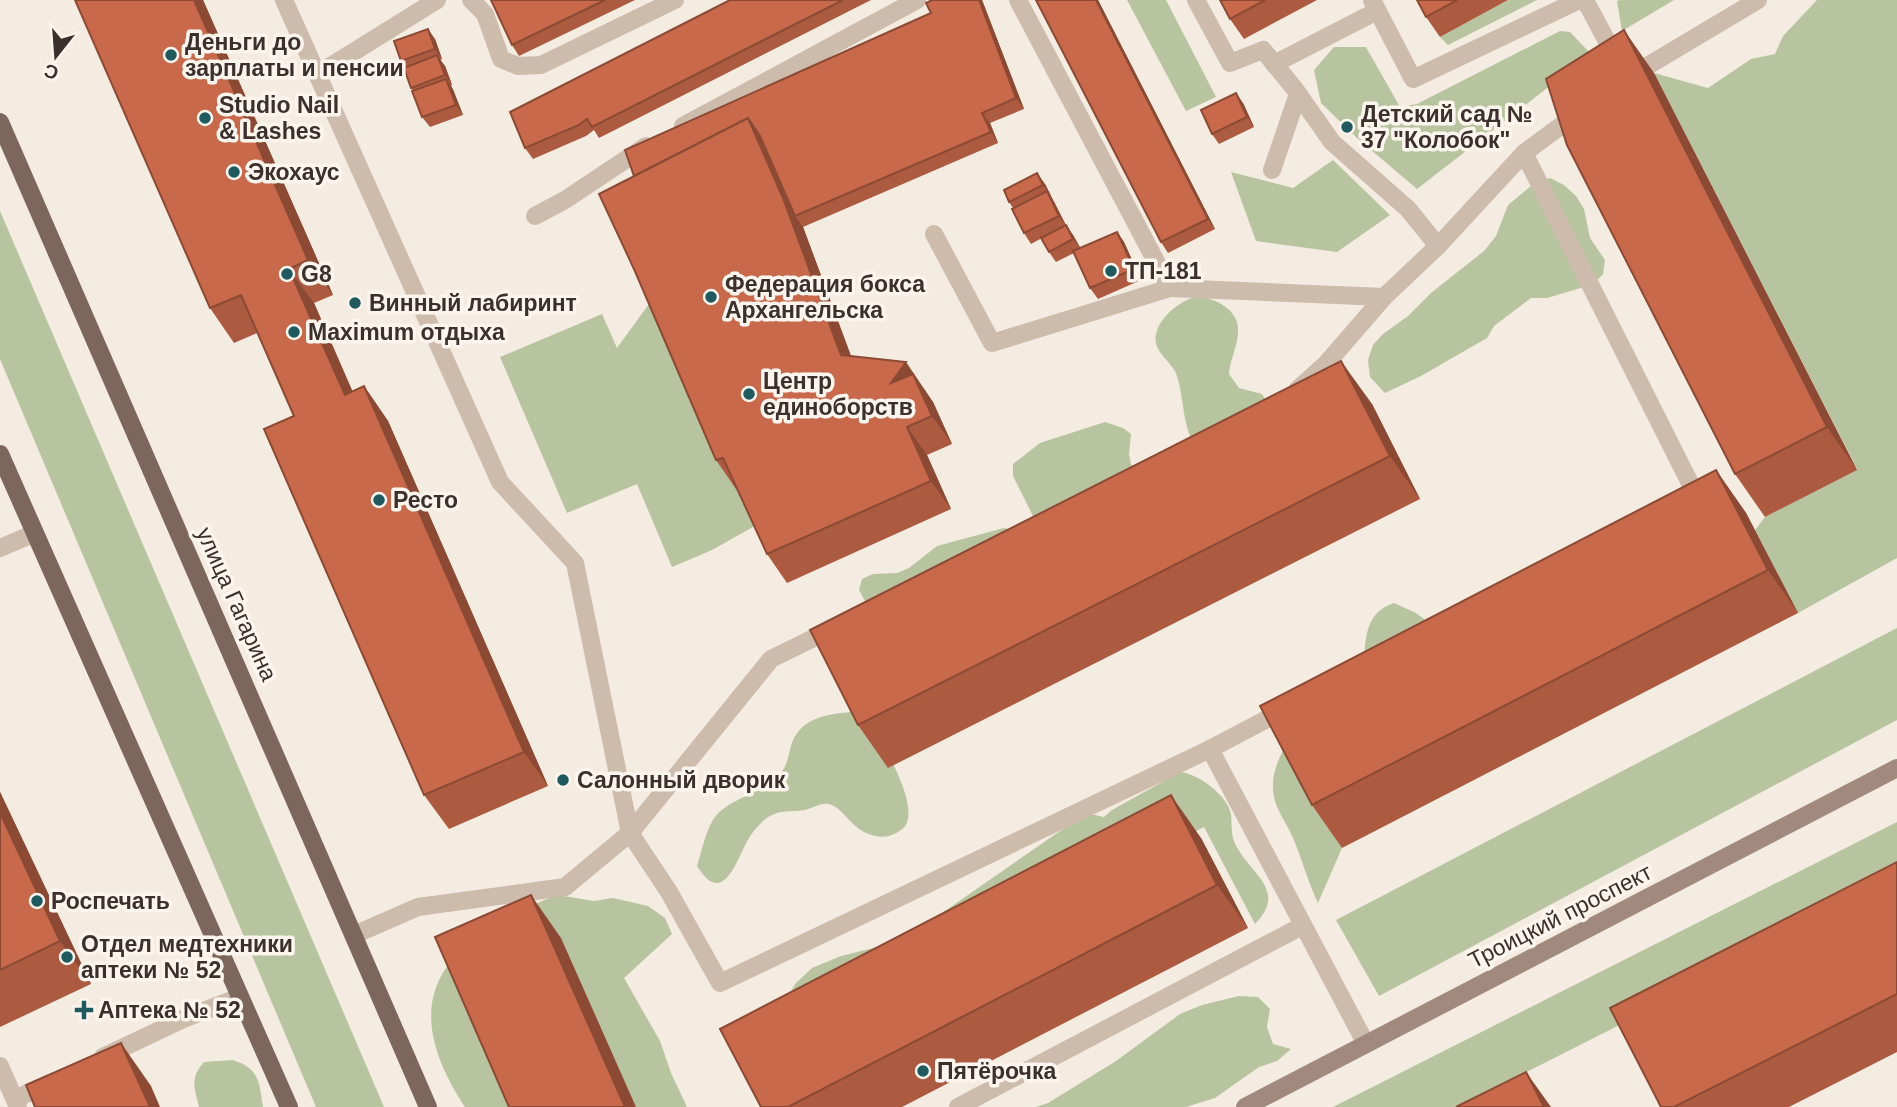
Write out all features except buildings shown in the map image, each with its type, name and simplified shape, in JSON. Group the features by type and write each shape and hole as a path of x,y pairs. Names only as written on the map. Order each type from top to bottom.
{"main road":[{"name":"улица Гагарина","path":"0,122 428,1107"},
{"path":"0,454 289,1107"},
{"name":"Троицкий проспект","path":"1245,1107 1897,768"}],"lane":[{"path":"284,0 500,482 575,562 630,833 669,892 720,983 1210,749 1307,698"},
{"path":"318,74 437,0"},
{"path":"471,0 485,14 501,58 518,66 541,65 675,0"},
{"path":"535,216 565,200 666,135 917,0"},
{"path":"1018,0 1170,288"},
{"path":"1196,0 1230,63 1263,50 1332,142 1408,209 1438,246"},
{"path":"1274,64 1374,5 1413,79 1578,0"},
{"path":"1585,0 1609,45"},
{"path":"1619,83 1758,0"},
{"path":"1272,170 1298,94"},
{"path":"1286,399 1326,364 1384,297 1438,246 1524,153 1598,99"},
{"path":"1524,153 1697,496 1672,509"},
{"path":"934,234 992,343 1170,288 1384,297"},
{"path":"0,548 35,533"},
{"path":"354,935 418,907 565,887 630,833 771,659 845,623"},
{"path":"1210,749 1366,1044"},
{"path":"958,1107 1302,926"},
{"path":"87,1065 183,1019 240,997"},
{"path":"0,1066 16,1103 63,1077"}],"green space":[{"path":"1127,0 1166,0 1216,97 1186,111"},
{"path":"1508,0 1537,0 1448,45 1440,37"},
{"path":"1674,0 1622,31 1617,1"},
{"path":"1817,0 1897,0 1897,558 1798,613 1755,530 1765,517 1857,469 1654,73 1708,88 1751,59 1775,54 1783,36"},
{"path":"1560,31 1570,32 1591,54 1417,189 1321,103 1314,70 1334,47 1366,47 1400,107 1417,104"},
{"path":"1333,160 1390,215 1337,252 1256,241 1231,172 1293,188"},
{"path":"1550,178 1564,185 1576,196 1584,209 1590,238 1605,260 1603,274 1594,284 1547,298 1531,298 1494,326 1487,338 1421,376 1385,393 1370,377 1368,360 1373,345 1431,293 1484,251 1496,236 1508,205 1536,182"},
{"path":"0,211 384,1107 316,1107 0,359"},
{"path":"654,297 736,488 743,486 760,523 712,550 672,567 637,484 567,513 500,357 602,314 617,348"},
{"path":"1195,297 1217,302 1235,317 1238,337 1229,374 1239,388 1262,394 1266,401 1192,440 1186,425 1177,376 1158,349 1156,332 1172,310"},
{"path":"1105,422 1131,434 1131,464 1143,483 1035,520 1013,476 1013,464 1040,443"},
{"path":"1004,528 1016,531 874,608 865,601 859,590 862,579 873,574 897,573 909,568 937,546"},
{"path":"1394,603 1416,613 1432,625 1290,749 1342,848 1318,903 1293,838 1276,804 1273,784 1277,764 1300,727 1364,665 1368,628 1377,613"},
{"path":"1897,628 1897,720 1379,996 1336,920"},
{"path":"851,712 870,720 899,777 908,809 907,821 901,830 886,837 867,834 828,804 776,813 756,828 729,876 715,883 706,878 697,866 708,831 719,813 772,782 779,775 786,765 795,737 807,723 824,716"},
{"path":"1180,772 1203,781 1218,793 1228,807 1234,841 1267,891 1265,912 1255,924 1204,827 754,1060 795,984 812,968 841,956 877,947 929,922 1086,813 1104,817"},
{"path":"1897,822 1897,885 1457,1107 1333,1107"},
{"path":"557,895 594,901 613,898 648,906 665,918 672,934 624,978 660,1041 687,1107 465,1107 443,1067 432,1032 432,1001 442,974 460,951 486,930"},
{"path":"1239,996 1258,997 1270,1009 1267,1027 1273,1044 1291,1049 1277,1061 1259,1067 1215,1098 1186,1107 1036,1107 1048,1103 1116,1061 1180,1014 1202,1005"},
{"path":"233,1060 249,1068 257,1078 263,1107 199,1107 194,1083 204,1062"}],"place":[{"name":"Деньги до зарплаты и пенсии","path":"171,55"},
{"name":"Studio Nail & Lashes","path":"205,118"},
{"name":"Детский сад № 37 \"Колобок\"","path":"1347,127"},
{"name":"Экохаус","path":"234,172"},
{"name":"ТП-181","path":"1111,271"},
{"name":"G8","path":"287,274"},
{"name":"Федерация бокса Архангельска","path":"711,297"},
{"name":"Винный лабиринт","path":"355,303"},
{"name":"Maximum отдыха","path":"294,332"},
{"name":"Центр единоборств","path":"749,394"},
{"name":"Ресто","path":"379,500"},
{"name":"Салонный дворик","path":"563,780"},
{"name":"Роспечать","path":"37,901"},
{"name":"Отдел медтехники аптеки № 52","path":"67,957"},
{"name":"Аптека № 52","path":"84,1010"},
{"name":"Пятёрочка","path":"923,1071"}]}
